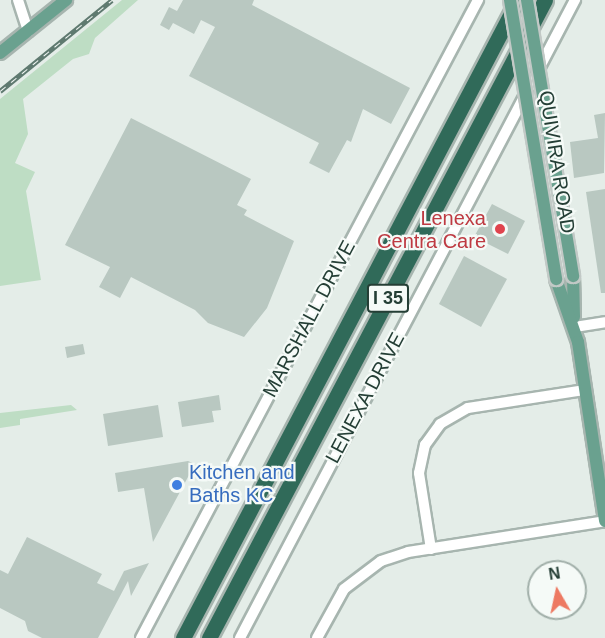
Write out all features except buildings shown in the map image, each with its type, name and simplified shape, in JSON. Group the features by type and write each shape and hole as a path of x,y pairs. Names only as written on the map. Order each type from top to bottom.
{"highway":[{"name":"I 35","path":"183,638 518,0"},
{"name":"I 35","path":"209,638 545,0"}],"main road":[{"path":"0,53 66,0"},
{"name":"QUIVIRA ROAD","path":"510,0 556,279 575,327"},
{"name":"QUIVIRA ROAD","path":"527,0 573,276 575,327 605,521"}],"street":[{"path":"18,0 28,31"},
{"name":"MARSHALL DRIVE","path":"141,638 478,0"},
{"name":"LENEXA DRIVE","path":"240,638 575,0"},
{"path":"575,327 605,322"},
{"path":"431,549 419,473 425,445 440,424 468,408 584,390"},
{"path":"317,638 339,597 365,570 396,555 605,521"}],"green space":[{"path":"122,0 138,0 95,38 89,54 73,59 23,99 28,134 15,163 35,172 26,191 41,280 0,286 0,99"},
{"path":"71,405 77,410 20,419 20,425 0,428 0,413"}],"railway":[{"path":"0,91 112,0"}],"place":[{"name":"Lenexa Centra Care","path":"500,229"},
{"name":"Kitchen and Baths KC","path":"177,485"}]}
